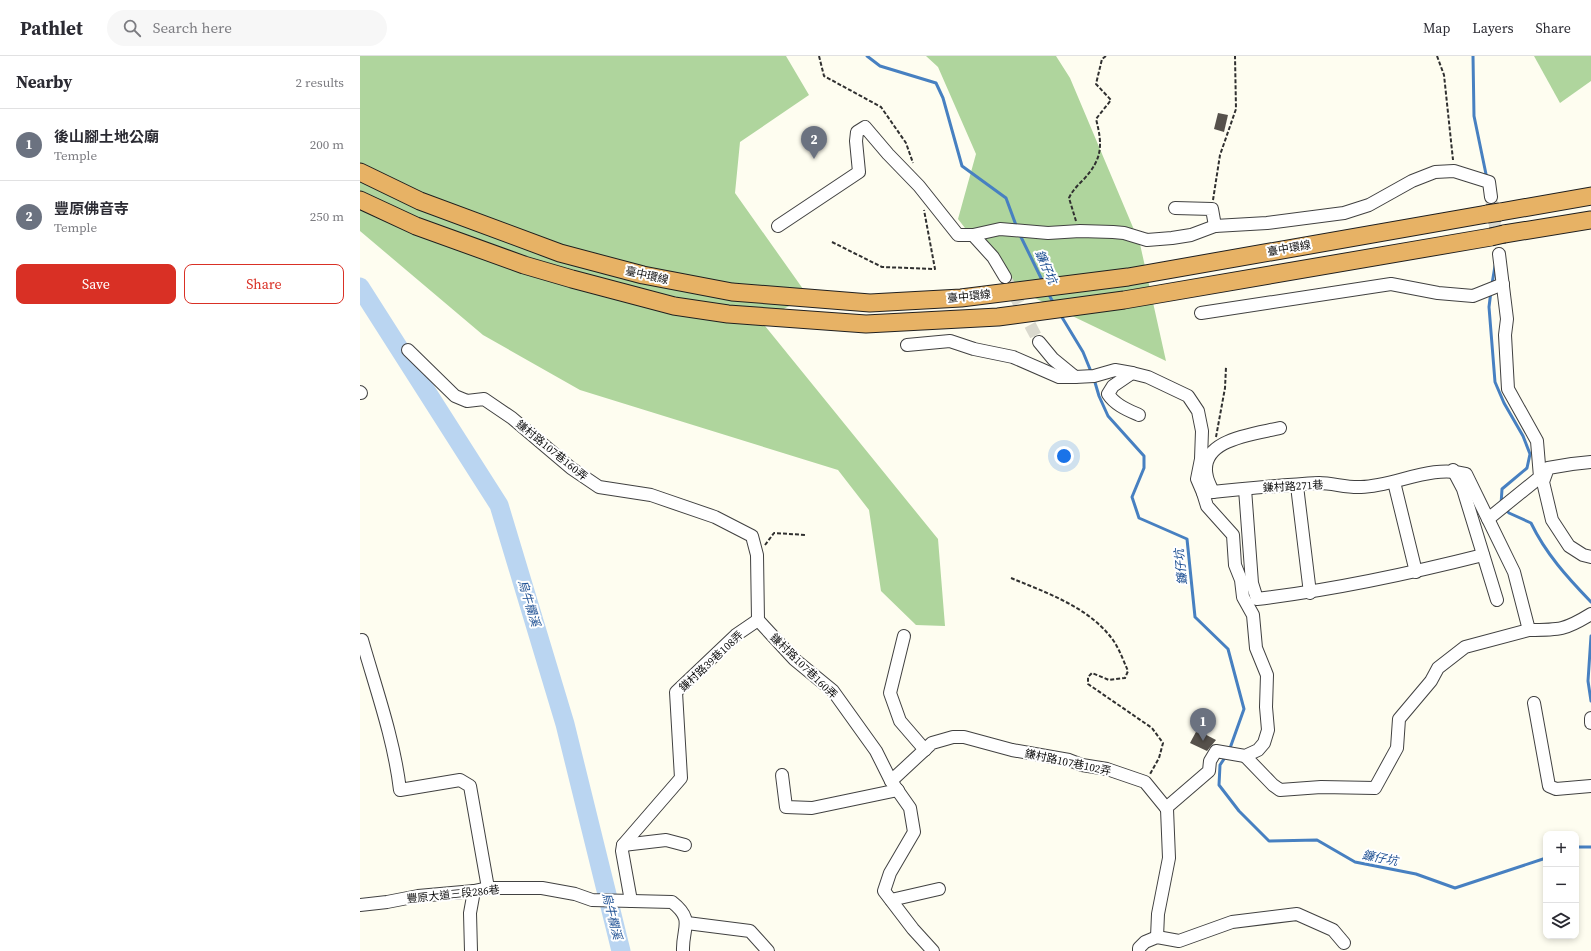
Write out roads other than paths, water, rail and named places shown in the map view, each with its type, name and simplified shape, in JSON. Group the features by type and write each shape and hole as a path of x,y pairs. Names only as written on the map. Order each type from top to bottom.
{"highway":[{"name":"臺中環線","path":"360,172 420,201 560,252 643,275 732,292 870,303 962,298 1128,277 1591,196"},
{"name":"臺中環線","path":"360,200 416,226 524,264 572,279 674,306 720,313 866,324 998,316 1124,300 1591,220"}],"street":[{"path":"778,226 860,172 856,141 857,132 865,127 888,154 919,186 958,235 973,235 1000,230 1048,233 1080,231 1124,233 1147,240 1191,235 1215,226 1267,223 1344,213 1369,205 1418,178 1435,172 1454,171 1489,182 1491,197"},
{"path":"1175,208 1212,210 1215,226"},
{"path":"973,235 992,257 1005,277"},
{"path":"1488,519 1540,477 1537,441 1508,389 1505,335 1507,319 1499,254"},
{"path":"1201,314 1391,284 1438,293 1473,296 1503,284"},
{"path":"907,345 950,341 974,349 1013,357 1059,377 1094,376 1115,370 1132,373 1148,377 1188,396 1198,411 1202,431 1201,459 1197,479 1208,492"},
{"path":"1039,342 1053,359 1075,377"},
{"name":"鎌村路107巷160弄","path":"408,350 455,396 467,401 484,399 512,418 571,468 599,487 651,495 715,517 752,536 757,555 758,620 794,659 833,691 876,751 894,785 910,808 914,832 890,874 884,890 891,900"},
{"path":"1132,373 1112,386 1108,394 1125,409 1139,415"},
{"path":"1157,937 1158,914 1169,858 1166,808 1209,771 1210,761 1216,751 1245,756 1258,750 1264,743 1268,730 1266,675 1256,648 1253,615 1243,597 1241,580 1235,565 1234,535 1207,506 1207,460 1214,450 1233,439 1280,428"},
{"path":"1591,462 1548,468 1543,482 1552,520 1569,546 1583,555 1591,557"},
{"path":"1453,470 1466,474 1514,572 1530,630"},
{"path":"1453,470 1463,489 1498,600"},
{"name":"鎌村路271巷","path":"1208,492 1298,486 1320,483 1361,487 1394,482 1440,471 1453,470"},
{"path":"1394,482 1416,572"},
{"path":"1501,508 1543,482"},
{"path":"1298,486 1310,593"},
{"path":"1245,489 1252,583 1256,599 1310,593 1416,572 1483,555"},
{"path":"1245,756 1273,785 1280,790 1321,787 1375,788 1397,748 1399,718 1431,681 1438,668 1465,647 1530,630 1556,630 1570,627 1591,614"},
{"name":"鎌村路39巷108弄","path":"623,845 681,778 676,692 736,636 758,620"},
{"path":"904,636 890,693 900,721 925,750"},
{"path":"361,640 398,770 400,790 460,780 470,786 488,888"},
{"path":"1534,703 1548,786 1556,789 1591,786"},
{"path":"1591,718 1591,723"},
{"name":"鎌村路107巷102弄","path":"894,785 932,743 953,737 964,737 1012,750 1069,760 1106,769 1145,782 1166,808"},
{"path":"782,775 786,807 812,808 894,785"},
{"path":"625,901 622,851 623,845 666,840 685,845"},
{"name":"豐原大道三段286巷","path":"360,906 418,896 474,891 488,888 542,888 575,894 592,900 672,902 682,910 687,923"},
{"path":"933,951 913,929 891,900 938,889"},
{"path":"471,951 470,913 474,891"},
{"path":"1139,951 1139,948 1144,942 1157,937 1179,941 1232,922 1297,914 1333,930 1344,943"},
{"path":"683,951 687,923 750,931 768,951"}],"waterway":[{"name":"鐮仔坑","path":"867,56 880,66 936,83 943,98 962,166 1006,198 1017,228"},
{"path":"1473,56 1474,116 1487,179"},
{"path":"1492,218 1493,230"},
{"name":"鐮仔坑","path":"1019,233 1043,282"},
{"path":"1492,284 1495,266"},
{"name":"烏牛欄溪","path":"360,287 499,505 565,724 621,951"},
{"path":"1491,291 1489,307 1495,382 1504,403 1523,436 1530,454 1527,468 1502,489 1501,505"},
{"name":"鐮仔坑","path":"1048,293 1054,304"},
{"name":"鐮仔坑","path":"1060,314 1083,352 1092,374"},
{"name":"鐮仔坑","path":"1094,379 1099,396 1108,416 1144,456 1144,468 1132,497 1139,518 1187,539 1195,617 1228,649 1244,709 1229,751"},
{"path":"1505,509 1509,513 1531,523 1550,555 1591,602"},
{"path":"1591,636 1588,681 1591,701"},
{"name":"鐮仔坑","path":"1226,756 1220,765 1219,785 1239,811 1269,841 1317,840 1355,862 1416,874 1455,888 1543,859"},
{"name":"鐮仔坑","path":"1579,847 1591,847"}],"tunnel":[{"path":"1491,197 1499,254"},
{"path":"1005,277 1039,342"}],"place":[{"name":"豐原佛音寺","path":"814,159"},
{"name":"後山腳土地公廟","path":"1203,741"}]}
